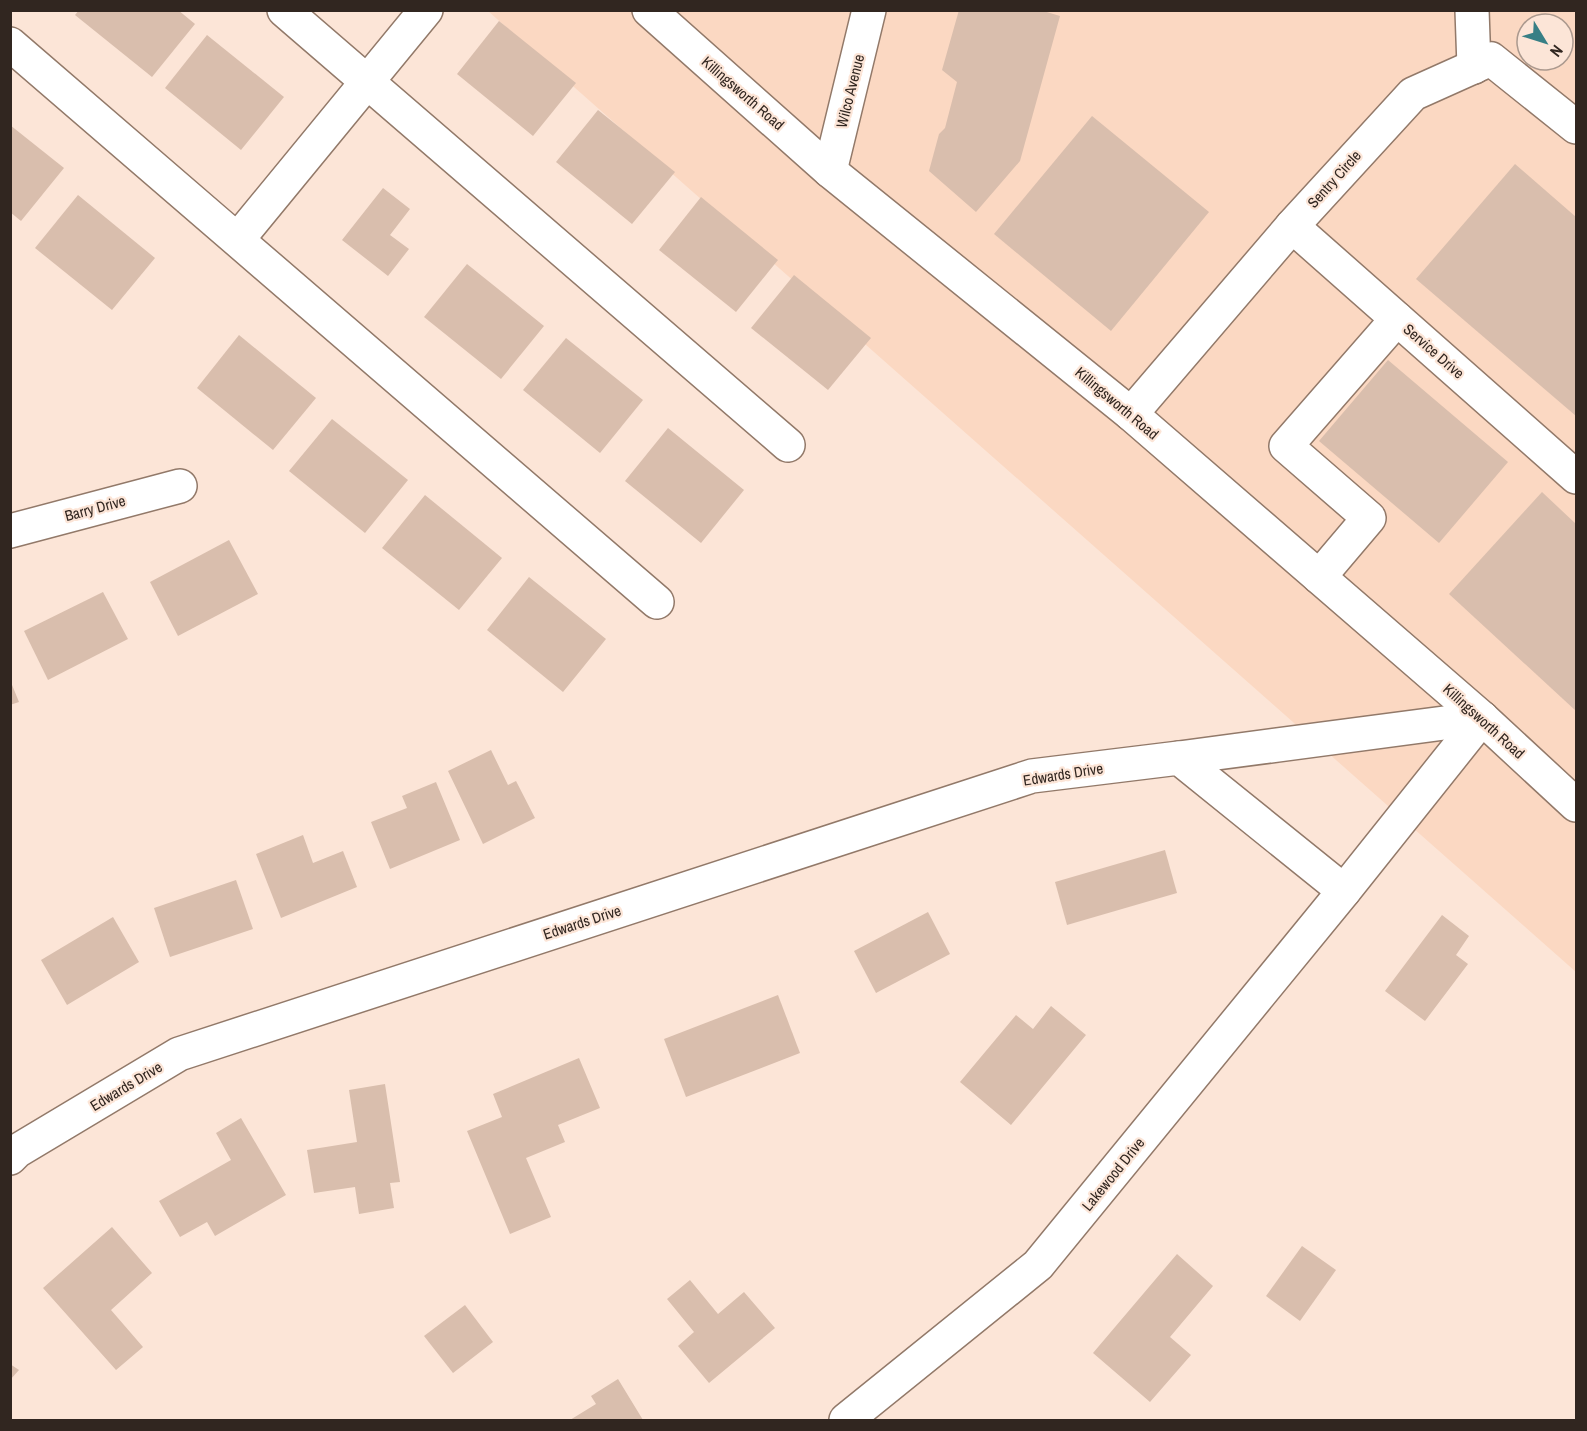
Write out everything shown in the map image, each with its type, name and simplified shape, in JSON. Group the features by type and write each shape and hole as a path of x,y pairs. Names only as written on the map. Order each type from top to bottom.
{"street":[{"path":"284,10 788,446"},
{"path":"238,239 426,10"},
{"name":"Killingsworth Road","path":"649,10 830,171 1131,414 1482,718 1576,805"},
{"name":"Wilco Avenue","path":"830,171 869,10"},
{"path":"1472,10 1474,67"},
{"path":"10,44 657,602"},
{"name":"Sentry Circle","path":"1131,414 1292,226 1413,94 1491,59 1576,127"},
{"name":"Service Drive","path":"1292,226 1576,477"},
{"path":"1319,577 1369,518 1286,446 1397,319"},
{"name":"Barry Drive","path":"10,531 180,486"},
{"name":"Edwards Drive","path":"10,1158 17,1151 179,1053 1032,776 1482,718"},
{"name":"Lakewood Drive","path":"846,1420 1038,1265 1344,891 1482,718"},
{"path":"1179,758 1344,891"}],"shaded area":[{"path":"488,11 1576,11 1576,972"}],"building":[{"path":"79,10 178,10 195,24 152,77 75,15"},
{"path":"959,10 1040,10 1060,16 1020,161 976,212 929,171 939,134 945,128 957,82 942,70"},
{"path":"499,21 576,83 533,136 457,74"},
{"path":"207,35 284,97 241,150 165,88"},
{"path":"598,110 675,172 632,224 556,162"},
{"path":"1092,116 1209,212 1111,331 994,234"},
{"path":"10,125 64,168 21,221 10,212"},
{"path":"1515,164 1576,217 1576,416 1416,279"},
{"path":"383,188 410,209 390,235 409,249 388,276 342,240"},
{"path":"78,195 155,258 112,310 35,248"},
{"path":"701,197 778,260 736,312 659,250"},
{"path":"467,264 544,326 501,379 424,317"},
{"path":"794,275 871,338 828,390 751,328"},
{"path":"239,335 316,398 273,450 197,388"},
{"path":"566,338 643,400 600,453 523,390"},
{"path":"1388,360 1508,462 1439,543 1319,441"},
{"path":"332,419 408,480 365,533 289,471"},
{"path":"668,428 744,490 701,543 625,481"},
{"path":"1542,492 1576,524 1576,711 1449,594"},
{"path":"425,495 502,558 459,610 382,548"},
{"path":"229,540 258,594 178,636 150,582"},
{"path":"529,577 606,639 563,692 487,630"},
{"path":"103,592 128,639 48,680 24,631"},
{"path":"10,680 19,702 10,705"},
{"path":"491,750 508,785 516,781 535,818 483,844 448,771"},
{"path":"436,782 460,840 390,869 371,822 407,808 402,796"},
{"path":"303,835 313,863 343,851 357,887 281,918 256,854"},
{"path":"1165,850 1177,893 1067,925 1055,882"},
{"path":"236,880 253,929 170,957 154,908"},
{"path":"928,912 950,954 876,993 854,951"},
{"path":"1442,915 1469,936 1456,955 1468,964 1425,1021 1385,991"},
{"path":"113,917 139,962 67,1005 41,960"},
{"path":"778,995 800,1053 686,1097 664,1039"},
{"path":"1051,1006 1086,1035 1011,1125 960,1082 1016,1015 1033,1029"},
{"path":"579,1058 600,1108 558,1125 565,1142 526,1158 551,1217 510,1234 467,1131 502,1117 493,1094"},
{"path":"385,1084 400,1182 390,1183 394,1208 359,1214 355,1187 314,1193 307,1150 357,1142 349,1090"},
{"path":"241,1118 286,1195 215,1236 207,1222 180,1237 159,1201 231,1160 216,1133"},
{"path":"112,1227 152,1273 111,1310 143,1347 116,1370 43,1288"},
{"path":"1302,1246 1336,1270 1300,1321 1266,1296"},
{"path":"1177,1254 1213,1286 1170,1337 1191,1355 1150,1402 1093,1353"},
{"path":"690,1280 718,1314 744,1292 775,1328 709,1383 678,1346 694,1332 667,1299"},
{"path":"465,1305 493,1342 453,1373 424,1336"},
{"path":"10,1364 19,1370 10,1380"},
{"path":"618,1379 643,1420 570,1420 596,1404 591,1396"}]}
